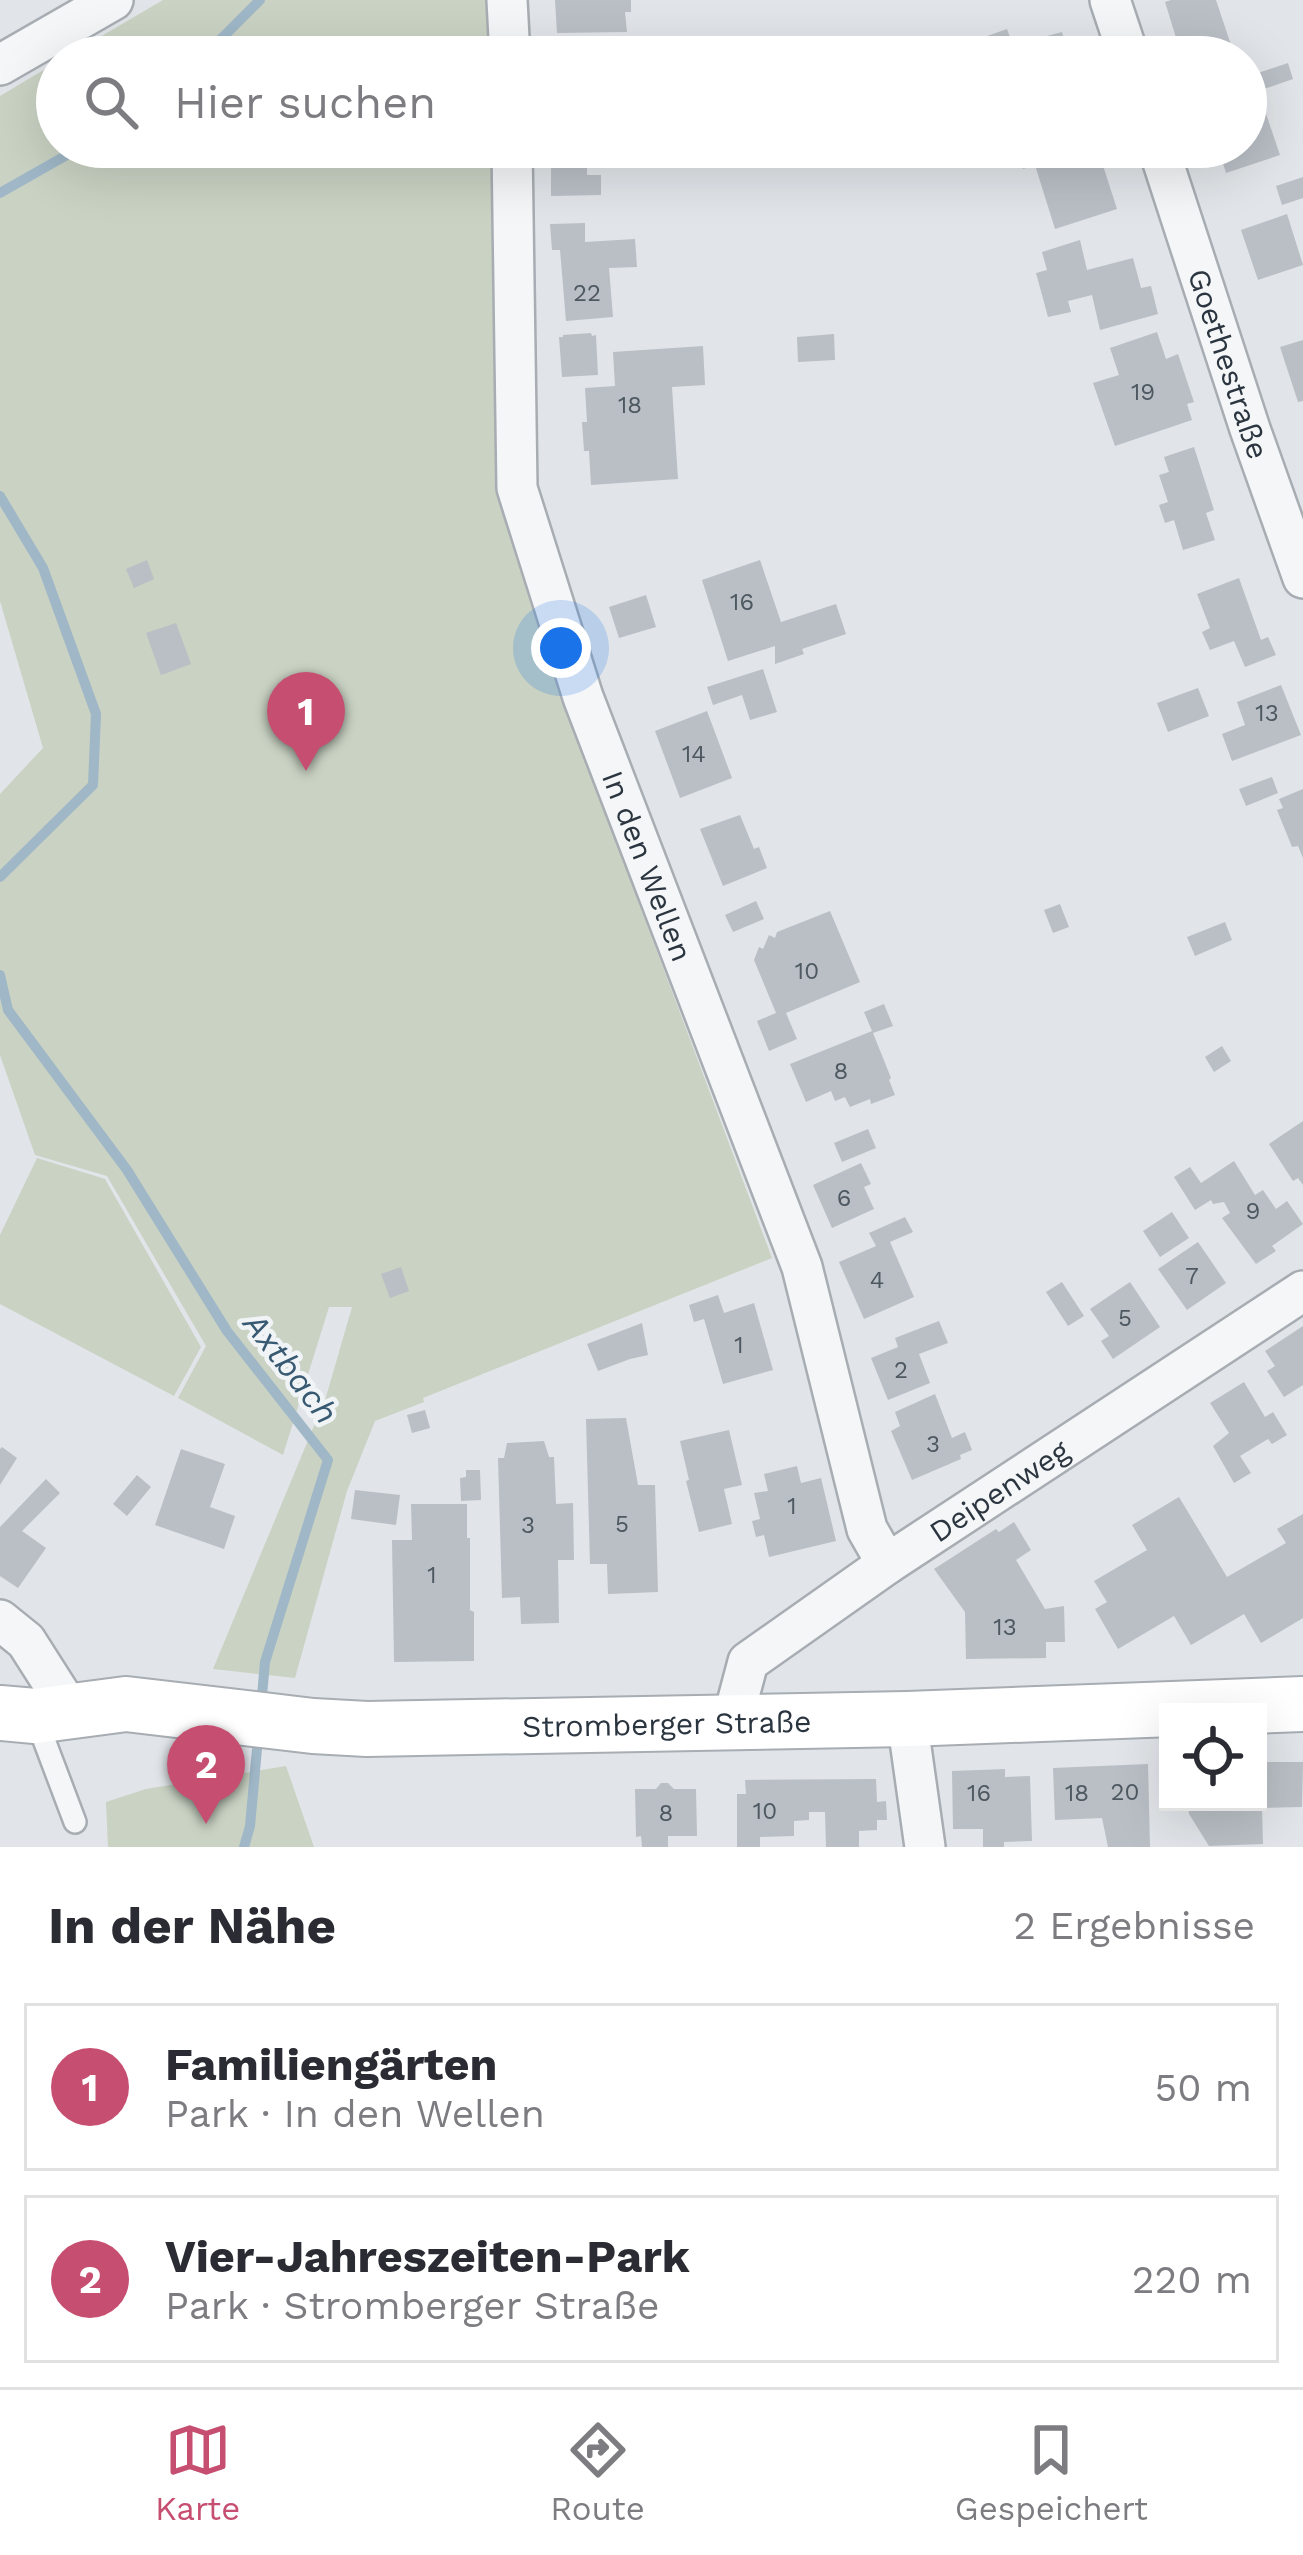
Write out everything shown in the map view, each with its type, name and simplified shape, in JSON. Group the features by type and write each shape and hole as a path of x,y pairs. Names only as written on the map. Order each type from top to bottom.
{"main road":[{"name":"Stromberger Straße","path":"26,1719 125,1704 367,1729 907,1719 1303,1704"}],"street":[{"path":"50,36 113,0"},
{"path":"507,0 509,36"},
{"path":"1110,0 1122,36"},
{"path":"0,65 36,44"},
{"name":"In den Wellen","path":"512,168 517,488 584,697 802,1267 867,1528 887,1564"},
{"name":"Goethestraße","path":"1165,168 1303,578"},
{"name":"Deipenweg","path":"732,1722 748,1662 887,1564 1303,1291"},
{"path":"0,1620 26,1641 26,1719"},
{"path":"907,1719 925,1847"}],"lane":[{"path":"26,1719 75,1822"}],"green space":[{"path":"163,0 487,0 490,36 102,36"},
{"path":"36,75 36,168 495,168 499,492 565,706 772,1258 375,1421 347,1491 295,1678 213,1669 326,1397 352,1307 329,1307 283,1455 178,1398 206,1346 107,1176 35,1155 0,1055 0,794 43,748 0,601 0,96"},
{"path":"37,1158 105,1179 201,1347 174,1396 0,1304 0,1235"},
{"path":"286,1766 314,1847 108,1847 106,1802 146,1789"}],"building":[{"path":"555,0 631,0 631,12 625,12 627,32 557,33"},
{"path":"1216,0 1228,36 1176,36 1165,2"},
{"path":"1288,63 1293,79 1267,88 1267,70"},
{"path":"1267,117 1280,155 1267,159"},
{"path":"551,168 587,168 587,175 601,175 601,195 551,196"},
{"path":"1036,168 1104,168 1117,209 1055,229"},
{"path":"1303,177 1303,198 1282,205 1276,186"},
{"path":"1287,214 1303,265 1258,280 1241,230"},
{"path":"585,223 585,242 635,239 637,267 609,268 613,317 566,321 560,250 552,250 550,224"},
{"path":"1080,240 1087,270 1133,258 1141,288 1151,286 1158,314 1100,330 1092,295 1068,301 1071,312 1048,317 1036,273 1047,270 1042,252"},
{"path":"1157,332 1166,359 1178,354 1194,402 1187,404 1192,420 1115,446 1093,383 1119,375 1110,348"},
{"path":"834,334 835,360 798,362 797,337"},
{"path":"596,335 598,375 562,377 559,337"},
{"path":"1303,340 1303,401 1298,402 1280,347"},
{"path":"703,346 705,385 672,387 678,479 591,485 582,422 587,422 585,388 615,386 613,352"},
{"path":"1194,447 1214,510 1206,513 1215,540 1183,550 1174,520 1165,523 1159,505 1168,502 1159,475 1169,472 1164,457"},
{"path":"147,560 154,579 134,588 126,569"},
{"path":"760,560 781,622 836,604 846,634 775,664 775,646 728,661 702,580"},
{"path":"1239,578 1261,640 1268,637 1276,655 1245,667 1234,641 1210,650 1202,632 1210,628 1197,594"},
{"path":"646,595 656,627 619,638 609,607"},
{"path":"176,623 191,664 161,675 146,633"},
{"path":"763,669 777,712 750,720 742,695 713,705 707,687"},
{"path":"1281,685 1301,735 1232,761 1222,734 1245,725 1237,702"},
{"path":"1198,688 1209,716 1168,732 1157,703"},
{"path":"707,711 732,778 680,798 655,731"},
{"path":"1272,777 1278,793 1246,806 1239,789"},
{"path":"1303,789 1303,858 1298,846 1292,847 1277,810 1283,808 1279,799"},
{"path":"740,815 767,868 723,886 700,829"},
{"path":"756,901 764,919 733,932 725,915"},
{"path":"1060,904 1069,927 1053,933 1044,910"},
{"path":"830,911 860,982 786,1013 797,1039 769,1051 757,1021 776,1013 754,960 759,947 763,949 769,935 775,938 777,932"},
{"path":"1225,922 1232,940 1195,956 1187,937"},
{"path":"884,1004 893,1026 873,1033 895,1095 850,1107 845,1097 835,1101 831,1091 806,1102 790,1064 872,1031 864,1012"},
{"path":"1222,1046 1231,1061 1214,1072 1205,1057"},
{"path":"1303,1121 1303,1185 1298,1178 1293,1181 1269,1144"},
{"path":"868,1129 876,1148 842,1162 834,1143"},
{"path":"1234,1161 1255,1195 1263,1190 1276,1209 1287,1201 1303,1224 1256,1264 1222,1218 1230,1213 1224,1202 1213,1204 1211,1200 1195,1210 1174,1177 1190,1167 1201,1183"},
{"path":"861,1163 871,1184 864,1187 874,1209 832,1228 813,1185"},
{"path":"1172,1212 1189,1238 1160,1257 1143,1231"},
{"path":"905,1217 913,1232 890,1242 914,1297 864,1319 839,1262 876,1246 869,1233"},
{"path":"1198,1242 1226,1283 1187,1310 1158,1269"},
{"path":"401,1267 409,1291 390,1298 381,1274"},
{"path":"1062,1282 1084,1316 1068,1326 1046,1292"},
{"path":"1130,1282 1160,1327 1113,1359 1101,1341 1109,1336 1090,1309"},
{"path":"718,1295 724,1313 754,1303 773,1370 723,1384 704,1319 694,1322 689,1305"},
{"path":"939,1321 948,1343 919,1354 930,1383 888,1400 871,1358 898,1347 895,1338"},
{"path":"642,1323 648,1355 598,1371 587,1344"},
{"path":"1303,1326 1303,1385 1284,1397 1267,1371 1275,1366 1265,1351"},
{"path":"1244,1382 1265,1417 1273,1412 1287,1435 1272,1444 1268,1439 1240,1456 1251,1473 1234,1483 1213,1446 1229,1433 1210,1403"},
{"path":"935,1394 952,1438 965,1432 972,1450 912,1480 891,1431 900,1426 895,1412"},
{"path":"425,1410 430,1428 412,1433 407,1415"},
{"path":"626,1418 638,1485 655,1485 658,1592 608,1594 607,1564 590,1564 586,1419"},
{"path":"729,1430 742,1485 724,1489 732,1524 699,1532 680,1441"},
{"path":"544,1441 549,1457 554,1457 556,1504 573,1503 574,1560 558,1560 559,1623 521,1624 520,1597 502,1598 498,1458 504,1458 507,1443"},
{"path":"0,1449 17,1458 0,1485"},
{"path":"181,1449 225,1464 210,1507 235,1516 224,1549 155,1525"},
{"path":"797,1466 801,1483 821,1478 836,1541 769,1557 764,1535 756,1537 752,1521 760,1519 754,1493 768,1491 764,1474"},
{"path":"466,1470 480,1470 481,1500 461,1501 460,1478 466,1477"},
{"path":"137,1475 151,1487 127,1516 113,1504"},
{"path":"46,1479 60,1493 22,1531 46,1548 18,1588 0,1576 0,1527"},
{"path":"355,1490 400,1495 396,1525 351,1519"},
{"path":"1179,1497 1227,1577 1286,1543 1277,1529 1303,1514 1303,1618 1261,1643 1244,1614 1191,1645 1174,1616 1118,1649 1095,1609 1107,1602 1094,1581 1147,1550 1132,1525"},
{"path":"411,1504 467,1504 474,1661 394,1662 392,1540 412,1540"},
{"path":"1014,1522 1031,1550 1016,1560 1045,1609 1064,1606 1065,1642 1046,1642 1046,1658 966,1659 965,1612 934,1569"},
{"path":"1267,1762 1303,1762 1302,1807 1267,1808"},
{"path":"1148,1764 1150,1847 1108,1847 1102,1818 1055,1820 1053,1768"},
{"path":"1005,1769 1005,1777 1030,1776 1032,1841 983,1847 983,1829 953,1829 952,1771"},
{"path":"876,1779 877,1802 886,1801 887,1820 877,1820 877,1830 859,1831 859,1847 826,1847 825,1812 809,1812 809,1820 794,1821 794,1836 760,1837 760,1847 737,1847 737,1794 746,1794 745,1780"},
{"path":"661,1783 674,1789 696,1789 697,1836 668,1836 668,1847 642,1847 641,1836 636,1837 635,1789 656,1789"},
{"path":"1262,1811 1263,1844 1209,1846 1189,1814"}],"waterway":[{"name":"Axtbach","path":"224,36 260,0"},
{"name":"Axtbach","path":"0,193 44,168"},
{"name":"Axtbach","path":"0,496 43,568 96,714 93,785 0,877"},
{"name":"Axtbach","path":"0,975 8,1010 127,1170 227,1331 328,1460 265,1662 261,1707"},
{"name":"Axtbach","path":"244,1847 258,1738"}],"place":[{"name":"Familiengärten","path":"306,771"},
{"name":"Vier-Jahreszeiten-Park","path":"206,1824"}]}
